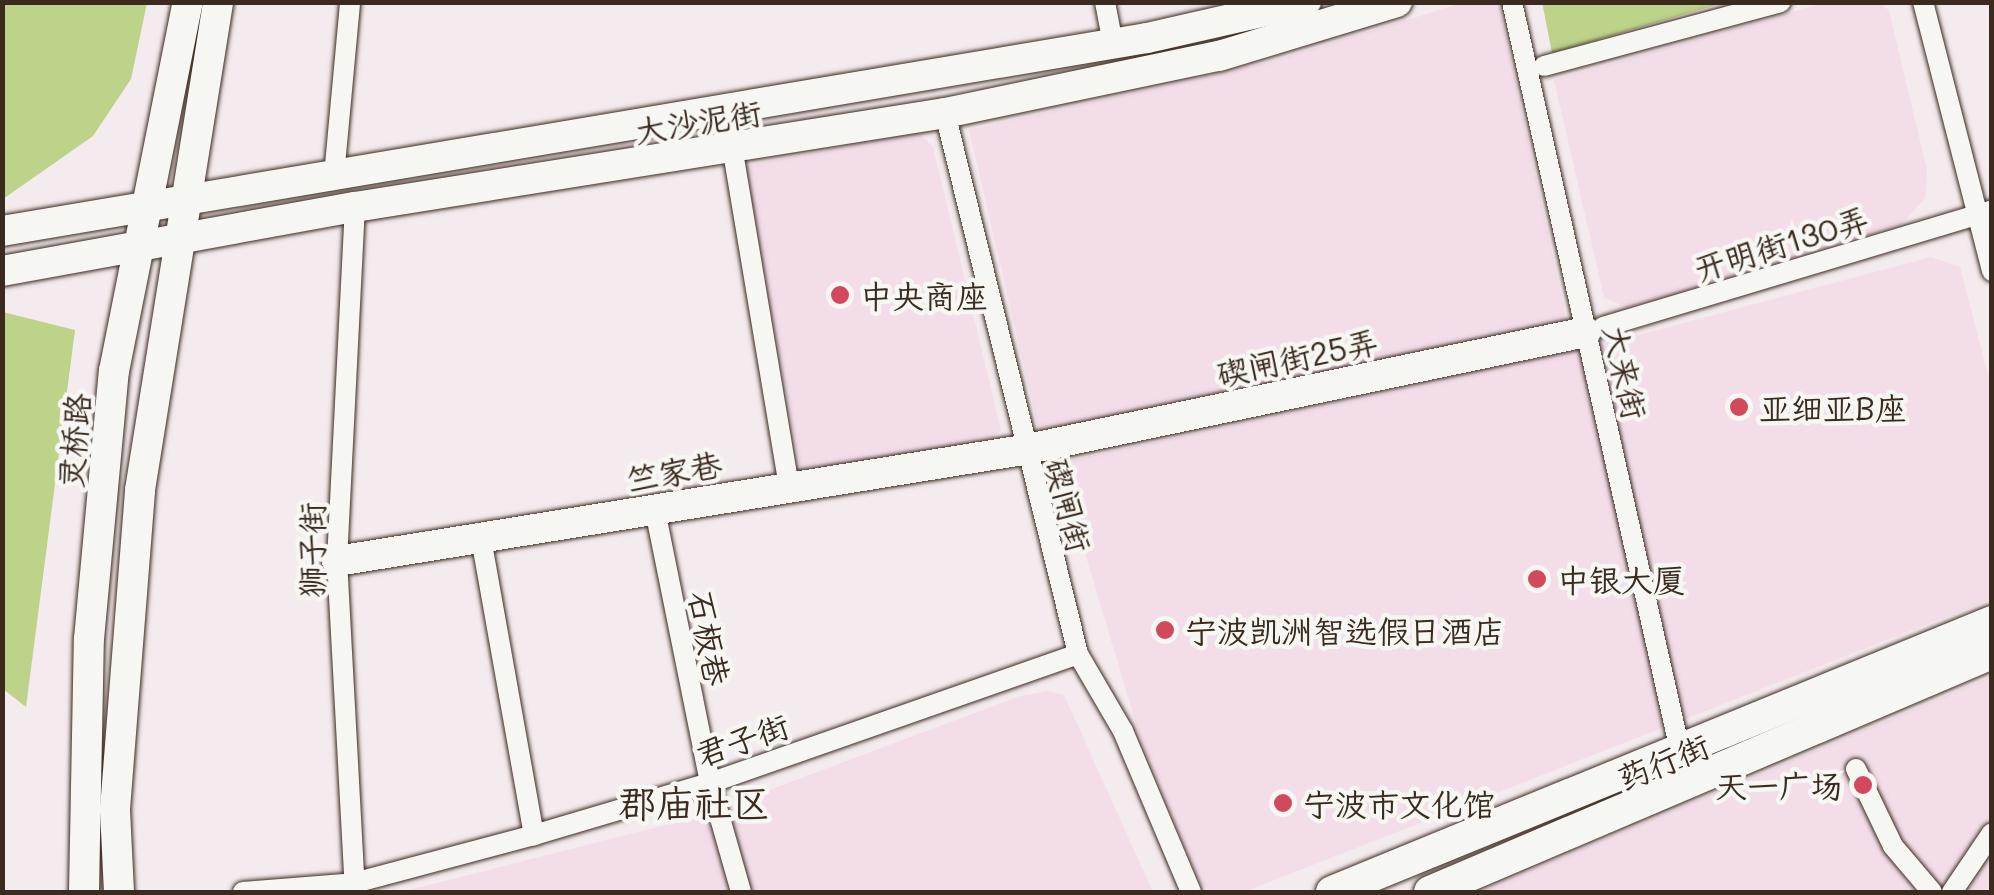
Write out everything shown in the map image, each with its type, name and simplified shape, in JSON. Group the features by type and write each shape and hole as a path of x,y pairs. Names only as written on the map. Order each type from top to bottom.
{"main road":[{"name":"灵桥路","path":"84,892 90,638 114,371 188,2"},
{"path":"119,892 115,809 126,630 140,490 218,2"},
{"name":"大沙泥街","path":"2,230 1113,44 1306,2"},
{"name":"大沙泥街","path":"2,271 137,250 355,206 733,152 945,113 1219,56 1397,2"},
{"name":"碶闸街25弄","path":"1023,450 1594,330"},
{"name":"竺家巷","path":"337,561 1023,450"},
{"name":"药行街","path":"1332,892 1680,755 1992,622"},
{"name":"药行街","path":"1430,892 1992,652"}],"street":[{"path":"334,176 350,2"},
{"path":"1104,2 1113,44"},
{"name":"大来街","path":"1512,2 1594,330 1680,755"},
{"path":"1544,66 1781,2"},
{"path":"1923,2 1984,213 1992,270"},
{"name":"碶闸街","path":"945,113 1023,450 1078,654 1123,732 1191,892"},
{"path":"733,152 789,487"},
{"name":"狮子街","path":"354,888 337,561 355,206"},
{"name":"开明街130弄","path":"1594,330 1984,213"},
{"name":"石板巷","path":"654,510 710,782 741,892"},
{"path":"481,538 534,835"},
{"name":"君子街","path":"243,892 354,888 710,782 1078,654"},
{"path":"1856,769 1894,846 1932,892"},
{"path":"1952,892 1992,832"}],"shaded area":[{"path":"1827,2 1881,3 1889,11 1927,170 1925,198 1901,225 1655,300 1625,307 1604,297 1554,80"},
{"path":"1462,3 1499,3 1568,328 1040,435 969,130 1269,62"},
{"path":"918,132 933,147 1001,430 985,444 801,473 745,166"},
{"path":"1931,257 1960,267 1991,386 1991,599 1244,892 1212,892 1200,883 1143,747 1058,463 1616,341"},
{"name":"天一广场","path":"1991,677 1991,892 1478,892"},
{"path":"1048,691 1064,695 1153,892 752,892 732,825 737,802 1020,696"},
{"path":"705,815 715,821 733,892 401,892"}],"green space":[{"path":"1542,2 1723,2 1723,3 1552,53"},
{"path":"2,3 147,3 131,79 93,136 3,199"},
{"path":"3,312 75,330 26,707 3,689"}],"place":[{"name":"中央商座","path":"840,295"},
{"name":"亚细亚B座","path":"1739,407"},
{"name":"中银大厦","path":"1537,579"},
{"name":"宁波凯洲智选假日酒店","path":"1165,630"},
{"name":"天一广场","path":"1863,785"},
{"name":"宁波市文化馆","path":"1283,803"}],"district":[{"name":"郡庙社区","path":"694,803"}]}
